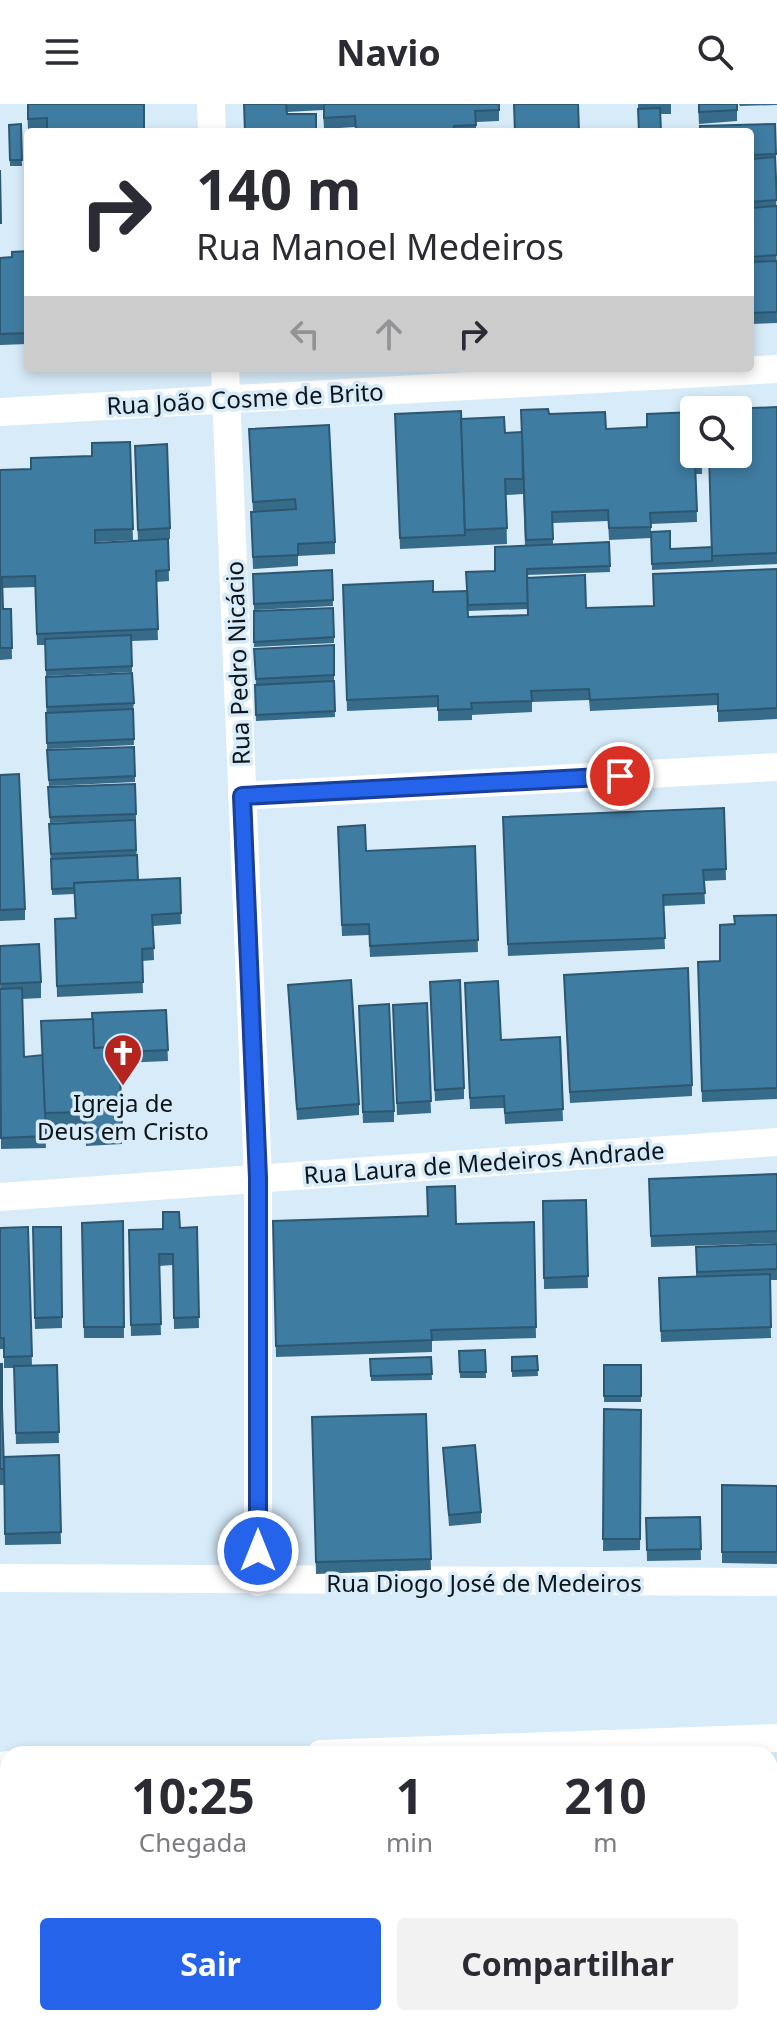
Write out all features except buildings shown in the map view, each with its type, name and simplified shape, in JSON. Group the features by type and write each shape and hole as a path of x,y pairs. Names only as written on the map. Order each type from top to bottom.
{"street":[{"path":"211,104 212,128"},
{"name":"Rua João Cosme de Brito","path":"754,370 777,369"},
{"name":"Rua Pedro Nicácio","path":"225,372 258,1178 258,1582"},
{"name":"Rua João Cosme de Brito","path":"0,412 720,372"},
{"path":"242,796 777,767"},
{"name":"Rua Laura de Medeiros Andrade","path":"0,1197 777,1142"},
{"name":"Rua Diogo José de Medeiros","path":"0,1578 258,1582 777,1582"},
{"path":"549,1746 777,1738"}],"place":[{"name":"Igreja de Deus em Cristo","path":"123,1087"}],"route":[{"path":"258,1551 258,1178 242,796 620,776"}]}
